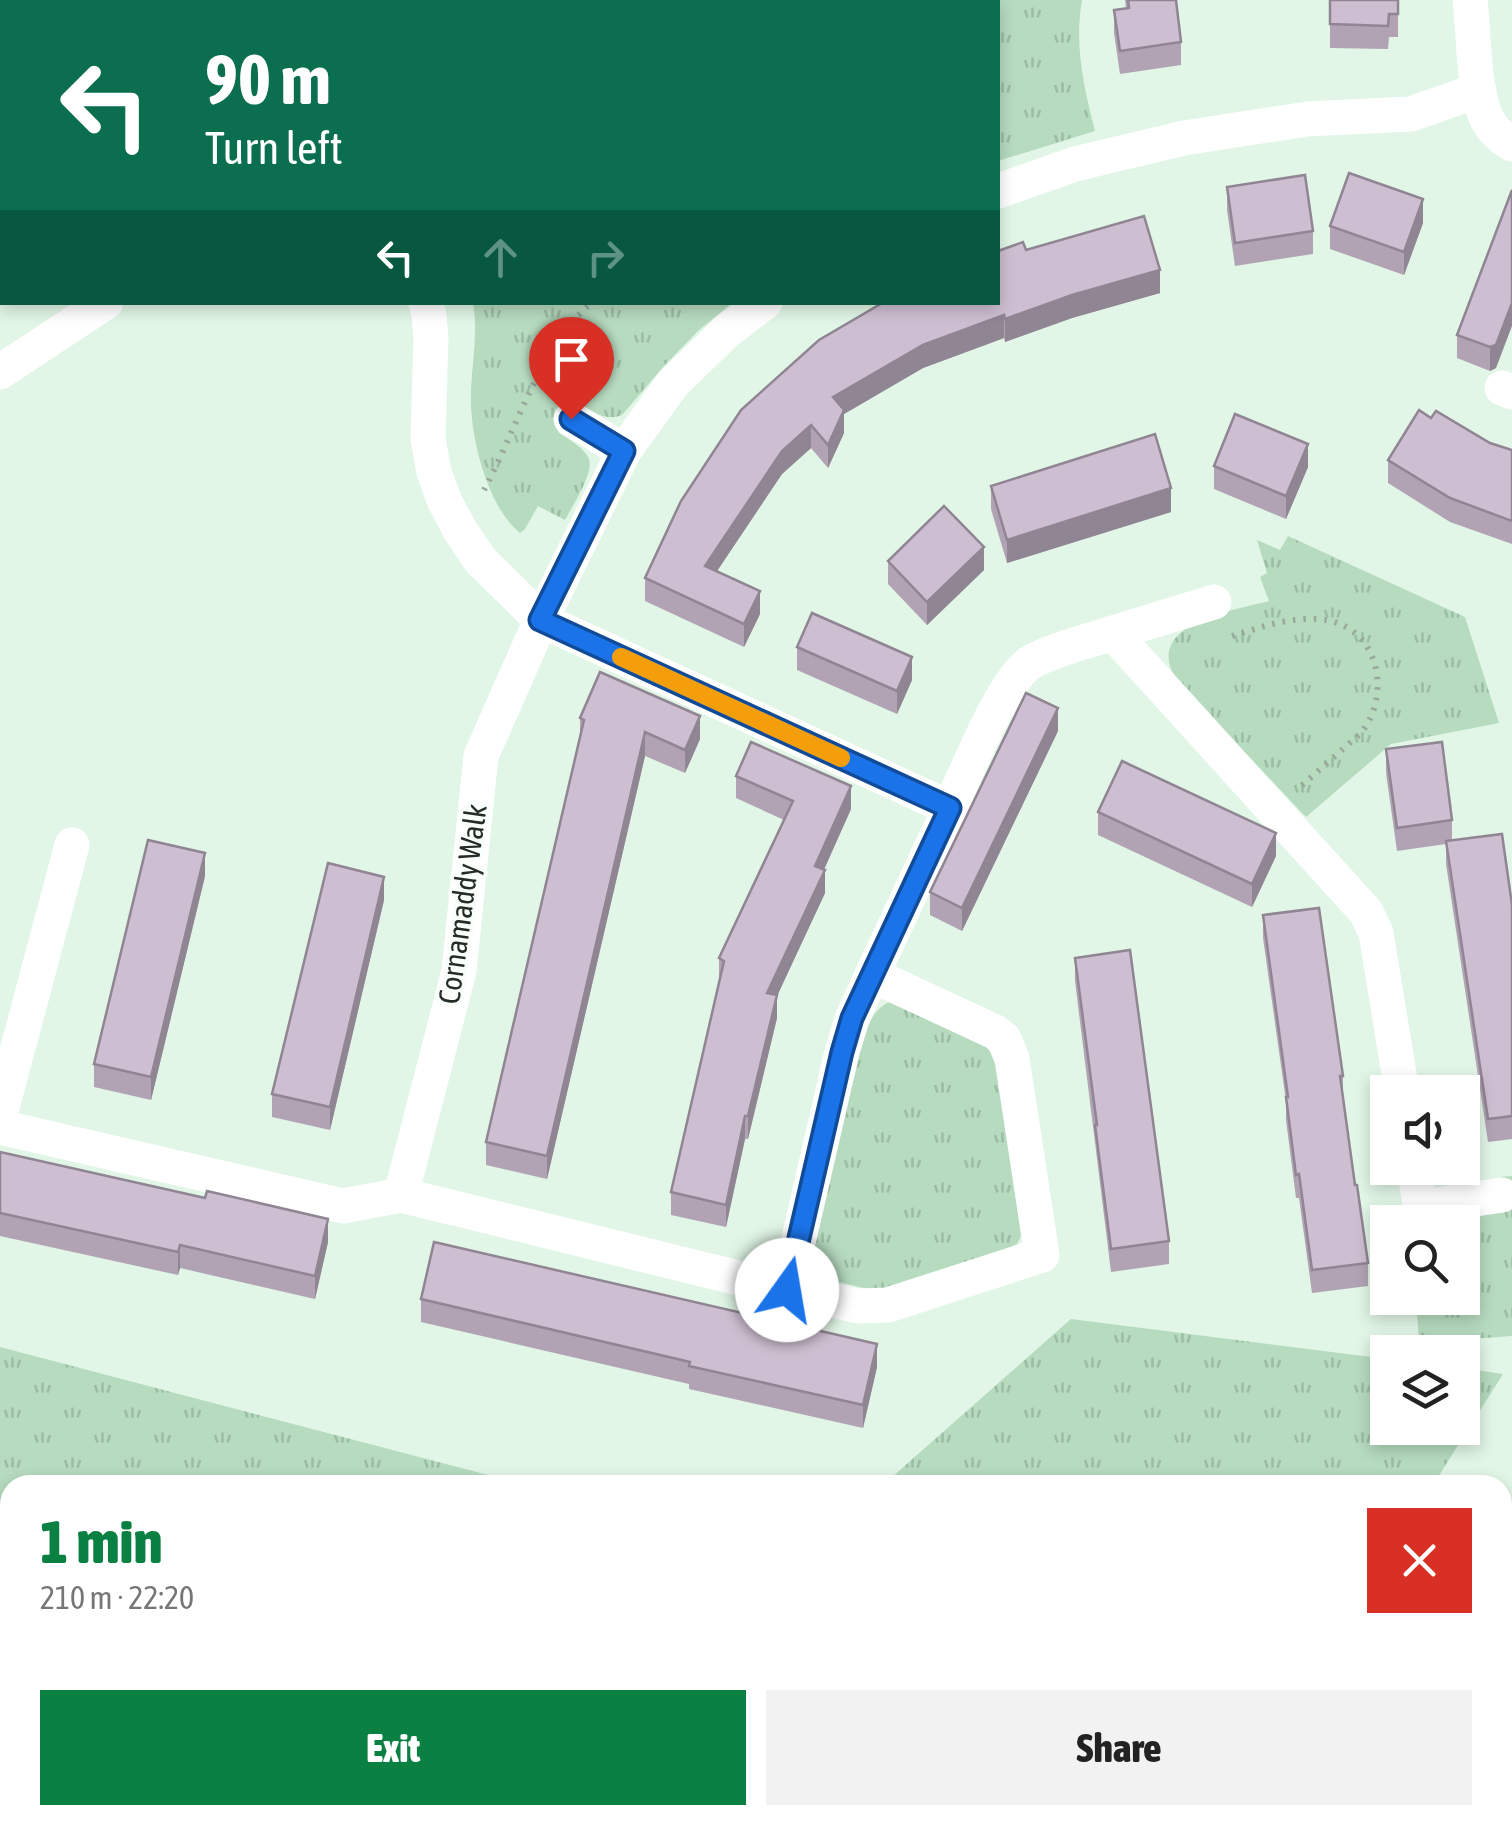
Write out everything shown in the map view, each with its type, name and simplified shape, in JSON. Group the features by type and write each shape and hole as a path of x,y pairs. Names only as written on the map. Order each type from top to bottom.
{"street":[{"path":"1470,0 1486,118 1512,144"},
{"path":"1000,190 1076,164 1184,138 1307,119 1411,114 1480,90"},
{"path":"0,372 101,305"},
{"path":"427,305 431,338 428,439 444,500 480,560 540,620 950,808"},
{"name":"Cornamaddy Walk","path":"401,1195 460,971 481,756 540,620 624,451 686,369 761,305"},
{"path":"571,419 624,451"},
{"path":"787,1290 852,1018 989,723 1024,668 1038,659 1214,602"},
{"path":"1113,633 1361,905 1373,923 1399,1075"},
{"path":"0,1114 72,845"},
{"path":"0,1127 343,1206 401,1195 858,1306 888,1304 1045,1269 1012,1059 1004,1039 872,975"},
{"path":"1462,1205 1502,1195"}],"path":[{"path":"484,490 547,360 589,305"},
{"path":"1218,640 1277,623 1325,620 1351,629 1376,668 1379,696 1370,722 1274,810"}],"green space":[{"path":"1000,0 1082,0 1080,50 1095,131 1000,160"},
{"path":"473,305 730,305 698,331 622,415 604,416 578,403 558,432 587,455 590,465 585,481 565,520 538,506 520,533 491,492 475,438 471,404"},
{"path":"1288,536 1465,617 1499,723 1391,744 1306,817 1179,683 1169,662 1170,648 1190,626 1269,601 1260,577 1267,573 1257,540 1280,550"},
{"path":"889,1002 985,1045 997,1061 1021,1236 1009,1248 876,1291 818,1277 809,1267 862,1042 875,1014"},
{"path":"1512,1176 1512,1336 1418,1335 1417,1315 1480,1315 1480,1216 1505,1212 1501,1177"},
{"path":"1071,1319 1370,1357 1370,1445 1458,1445 1439,1475 894,1475"},
{"path":"0,1347 488,1475 0,1475"},
{"path":"1480,1371 1503,1374 1480,1410"}],"building":[{"path":"1128,0 1176,0 1181,42 1120,51 1114,10 1129,8"},
{"path":"1330,0 1398,0 1398,14 1389,14 1388,26 1330,24"},
{"path":"1349,173 1423,199 1404,252 1330,226"},
{"path":"1305,175 1313,231 1235,243 1227,187"},
{"path":"1512,190 1512,303 1496,345 1490,347 1457,335"},
{"path":"1144,216 1160,270 1005,319 1004,315 923,345 833,397 844,410 828,445 811,425 782,451 705,566 760,591 744,624 645,578 681,501 741,410 819,340 879,305 1000,305 1000,250 1023,242 1026,250"},
{"path":"1419,410 1431,418 1436,411 1490,443 1512,450 1512,521 1450,498 1388,460"},
{"path":"1235,414 1308,444 1286,496 1214,466"},
{"path":"1155,434 1171,488 1007,540 991,486"},
{"path":"944,506 984,547 927,602 888,561"},
{"path":"812,613 912,657 897,691 797,647"},
{"path":"600,672 700,716 685,750 645,732 547,1156 486,1142 584,720 580,718"},
{"path":"1026,693 1058,708 962,908 930,892"},
{"path":"751,742 851,786 815,866 825,870 767,993 777,995 726,1205 671,1192 724,961 719,958 793,801 736,776"},
{"path":"1442,742 1452,820 1397,828 1386,749"},
{"path":"1122,761 1276,833 1252,884 1098,812"},
{"path":"1502,834 1512,905 1512,1116 1488,1119 1446,841"},
{"path":"148,840 205,853 151,1077 94,1064"},
{"path":"328,863 384,877 330,1107 272,1094"},
{"path":"1319,908 1368,1263 1312,1270 1263,915"},
{"path":"1130,950 1169,1241 1111,1249 1075,958"},
{"path":"0,1152 205,1198 207,1191 328,1219 315,1276 180,1245 178,1252 0,1213"},
{"path":"434,1242 877,1344 863,1405 421,1299"}],"slow traffic":[{"path":"621,657 841,758"}],"route":[{"path":"571,419 624,451 540,620 950,808 852,1018 787,1290"}]}
